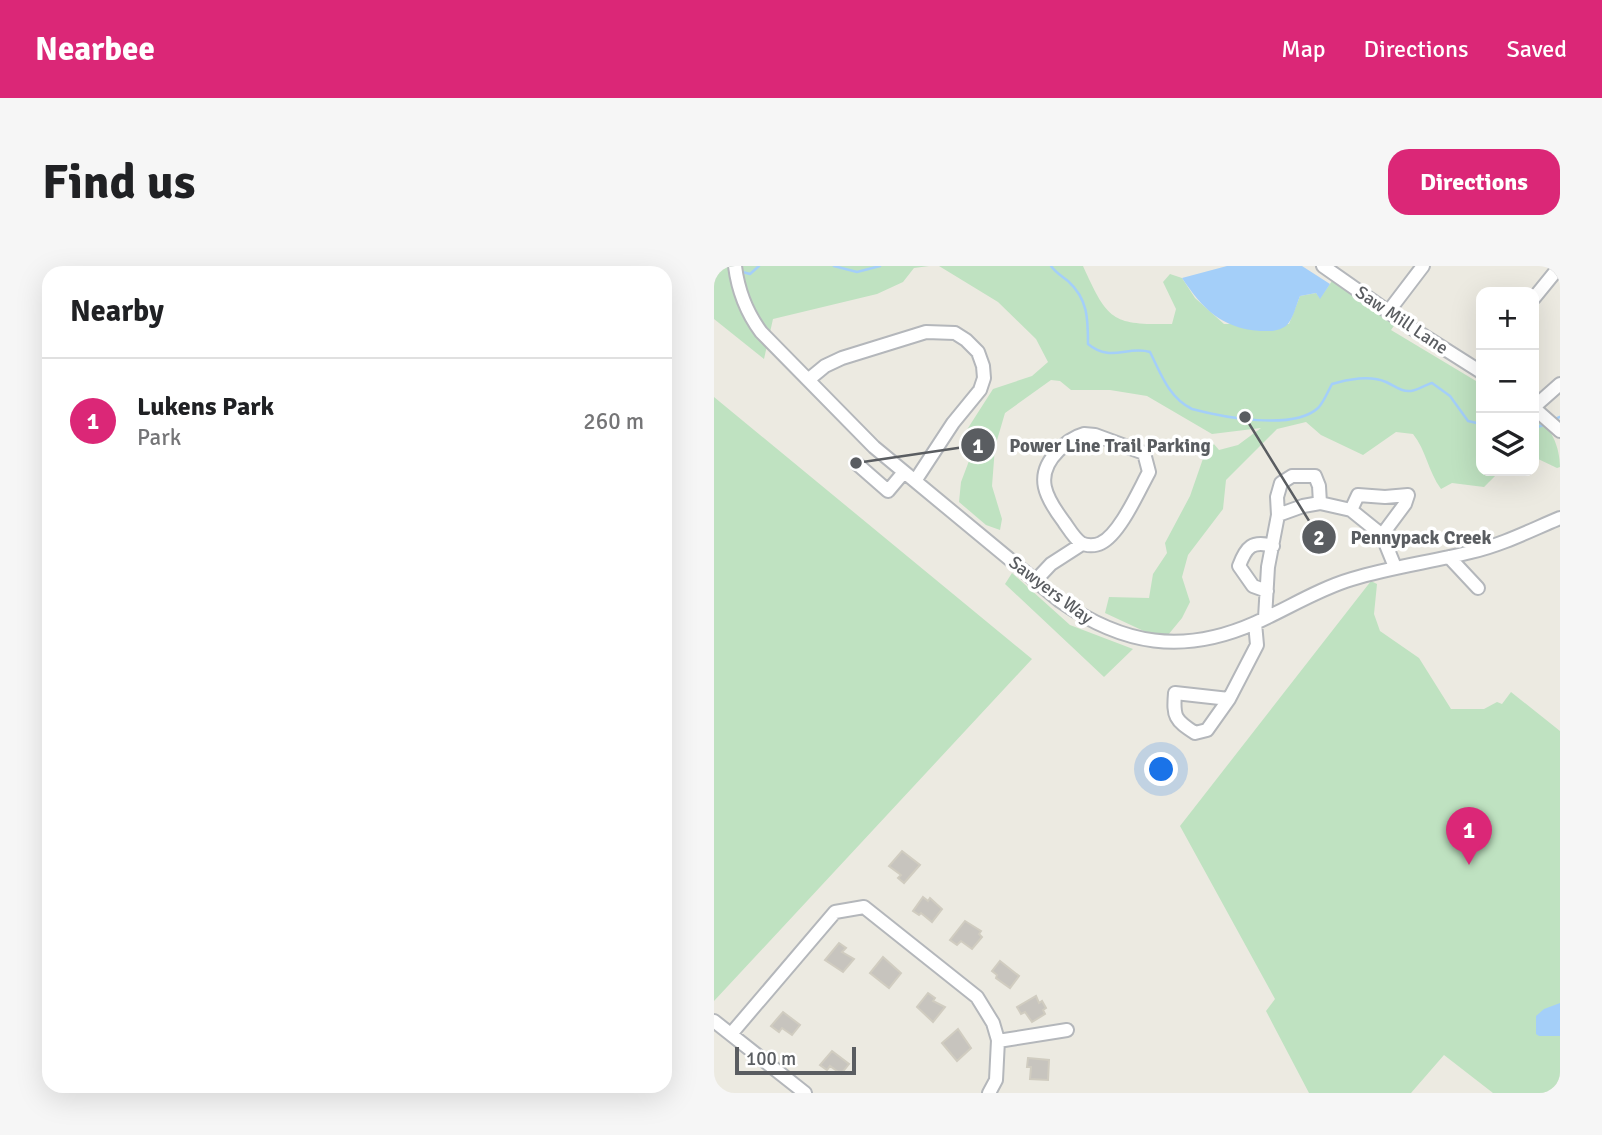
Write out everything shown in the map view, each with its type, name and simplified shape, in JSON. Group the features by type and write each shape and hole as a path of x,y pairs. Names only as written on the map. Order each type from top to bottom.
{"street":[{"name":"Sawyers Way","path":"734,266 737,282 751,317 761,332 874,447 1086,620 1132,638 1166,642 1200,640 1260,621 1344,582 1395,567 1473,552 1560,518"},
{"name":"Saw Mill Lane","path":"1323,266 1388,312 1476,366"},
{"path":"1388,312 1423,266"},
{"path":"1539,292 1560,266"},
{"path":"808,380 825,366 842,358 926,332 955,333 967,340 978,352 983,366 984,378 980,390 953,423 915,481"},
{"path":"1539,403 1560,384"},
{"path":"1539,411 1560,430"},
{"path":"1035,580 1051,564 1082,544 1101,544 1108,538 1128,512 1149,472 1144,453 1095,435 1084,434 1066,442 1048,462 1045,471 1046,492 1052,506 1082,544"},
{"path":"856,463 888,491 904,472"},
{"path":"1228,699 1175,693 1173,711 1179,722 1195,733 1207,730 1228,699 1257,645 1281,483 1292,476 1315,476 1319,486 1320,503"},
{"path":"1351,510 1358,495 1408,495 1405,505 1382,535"},
{"path":"1278,515 1320,503 1351,510 1382,535 1395,567"},
{"path":"1267,591 1252,586 1238,566 1243,554 1250,547 1261,543 1273,547"},
{"path":"1449,556 1478,588"},
{"path":"731,1034 835,912 864,907 977,996 993,1023 998,1041 996,1080 989,1093"},
{"path":"714,1021 805,1093"},
{"path":"998,1041 1067,1030"}],"green space":[{"path":"714,266 929,266 914,268 903,282 877,294 773,319 764,359 714,319"},
{"path":"939,266 1083,266 1099,298 1114,316 1124,321 1152,324 1172,324 1176,309 1163,282 1170,274 1182,278 1195,298 1224,324 1289,324 1300,296 1316,293 1320,298 1332,281 1396,323 1391,330 1476,381 1476,476 1495,476 1484,487 1452,483 1441,489 1413,434 1396,432 1363,455 1321,435 1306,422 1277,429 1226,480 1223,509 1188,555 1182,577 1190,602 1182,618 1168,635 1148,633 1105,613 1109,597 1149,598 1153,574 1167,553 1165,543 1190,496 1206,450 1213,443 1219,450 1238,445 1261,428 1212,434 1147,396 1110,390 1071,390 1060,381 1051,380 1005,413 995,447 992,486 1002,519 1000,530 986,525 959,502 961,482 972,453 961,439 993,389 1032,376 1048,362 1036,339 998,302"},
{"path":"714,397 1032,659 714,1001"},
{"path":"1539,419 1553,438 1560,467 1539,459"},
{"path":"1012,573 1070,625 1133,649 1104,677 1005,584"},
{"path":"1371,581 1377,584 1374,614 1380,631 1419,658 1451,709 1484,709 1497,702 1502,704 1511,692 1560,731 1560,1093 1493,1093 1444,1055 1411,1093 1309,1093 1266,1011 1275,999 1180,826"}],"water":[{"path":"1227,266 1302,266 1330,284 1320,299 1316,293 1300,296 1291,320 1283,328 1270,331 1246,329 1214,315 1182,278"},
{"path":"1560,1003 1560,1036 1536,1034 1536,1016 1544,1009"}],"building":[{"path":"902,851 920,865 904,883 898,878 901,875 889,866"},
{"path":"923,897 928,901 930,898 942,909 932,922 921,913 919,915 913,911"},
{"path":"965,921 981,931 979,934 982,937 972,949 961,941 957,945 950,940"},
{"path":"839,943 846,948 842,952 854,959 843,972 825,960"},
{"path":"883,957 901,973 889,988 870,973"},
{"path":"1000,961 1019,976 1010,988 996,978 997,975 992,971"},
{"path":"928,993 935,998 933,1001 945,1007 933,1022 917,1007"},
{"path":"1036,996 1039,1003 1042,1001 1046,1008 1043,1010 1045,1014 1032,1022 1025,1012 1021,1014 1017,1007"},
{"path":"783,1012 800,1025 792,1035 782,1028 779,1032 771,1026"},
{"path":"958,1029 971,1048 957,1061 942,1043"},
{"path":"832,1051 849,1064 841,1074 830,1066 827,1070 820,1065"},
{"path":"1028,1058 1049,1060 1048,1080 1030,1079 1031,1067 1027,1067"}],"waterway":[{"path":"739,271 750,274 759,266"},
{"path":"834,266 857,272 880,266"},
{"path":"1051,266 1080,295 1087,318 1088,344 1104,352 1150,352 1177,399 1192,409 1257,420 1292,419 1307,415 1318,408 1332,384 1366,378 1380,380 1407,391 1432,383 1450,396 1468,421 1476,423"},
{"path":"1553,420 1560,417"},
{"path":"1539,426 1547,424"}],"place":[{"name":"Pennypack Creek","path":"1245,417"},
{"name":"Power Line Trail Parking","path":"856,463"},
{"name":"Lukens Park","path":"1469,865"}]}
